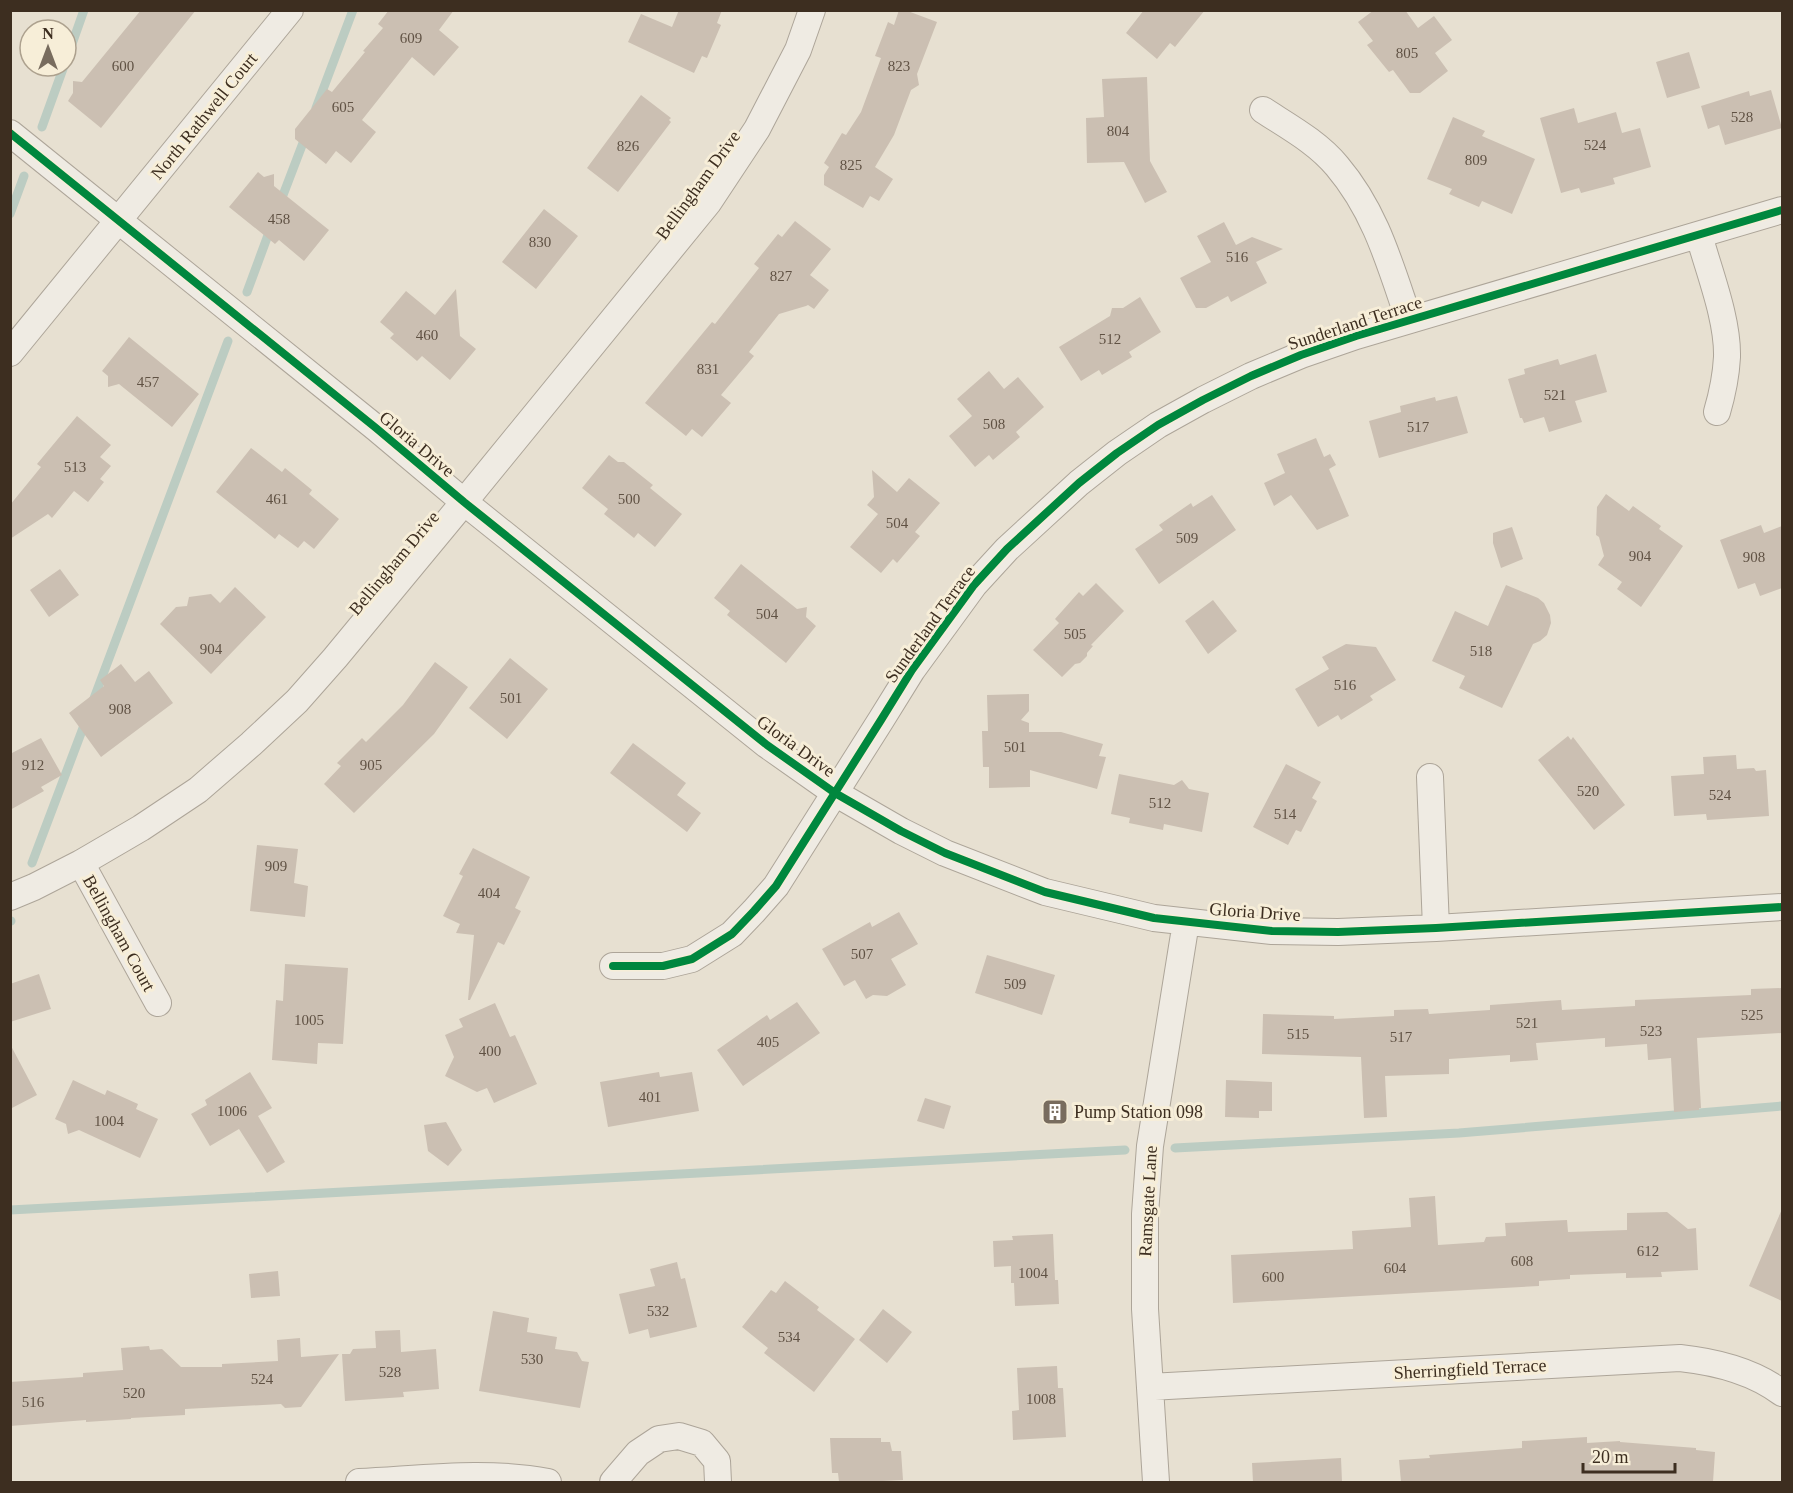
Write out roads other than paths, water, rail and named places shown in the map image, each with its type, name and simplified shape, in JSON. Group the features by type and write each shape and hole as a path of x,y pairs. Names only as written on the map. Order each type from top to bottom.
{"street":[{"name":"North Rathwell Court","path":"10,353 290,10"},
{"name":"Bellingham Drive","path":"10,897 81,863 141,828 198,790 297,701 464,502 708,203 757,129 798,50 812,10"},
{"path":"1263,110 1305,137 1336,165 1365,205 1378,231 1409,320"},
{"name":"Gloria Drive","path":"10,133 767,745 835,793 945,853 1045,892 1154,918 1283,931 1338,932 1436,928 1782,907"},
{"name":"Sunderland Terrace","path":"613,966 663,966 692,958 732,934 776,886 912,670 974,585 1006,549 1079,483 1158,425 1241,381 1301,355 1356,336 1782,210"},
{"path":"1699,235 1722,317 1727,356 1717,412"},
{"path":"1430,777 1436,928"},
{"name":"Bellingham Court","path":"81,863 158,1003"},
{"name":"Ramsgate Lane","path":"1155,1482 1145,1309 1145,1214 1150,1146 1186,922"},
{"name":"Sherringfield Terrace","path":"1150,1387 1680,1358 1712,1362 1744,1372 1782,1393"},
{"path":"613,1482 638,1453 659,1439 679,1436 702,1443 717,1461 718,1482"},
{"path":"359,1482 474,1476 520,1477 548,1482"}],"waterway":[{"path":"78,27 84,10"},
{"path":"316,108 353,10"},
{"path":"42,127 60,78"},
{"path":"280,203 306,135"},
{"path":"10,214 24,176"},
{"path":"247,292 271,227"},
{"path":"93,701 228,341"},
{"path":"32,863 86,720"},
{"path":"1175,1148 1459,1133 1782,1106"},
{"path":"10,1210 1125,1150"}],"place":[{"name":"Pump Station 098","path":"1055,1112"}]}
